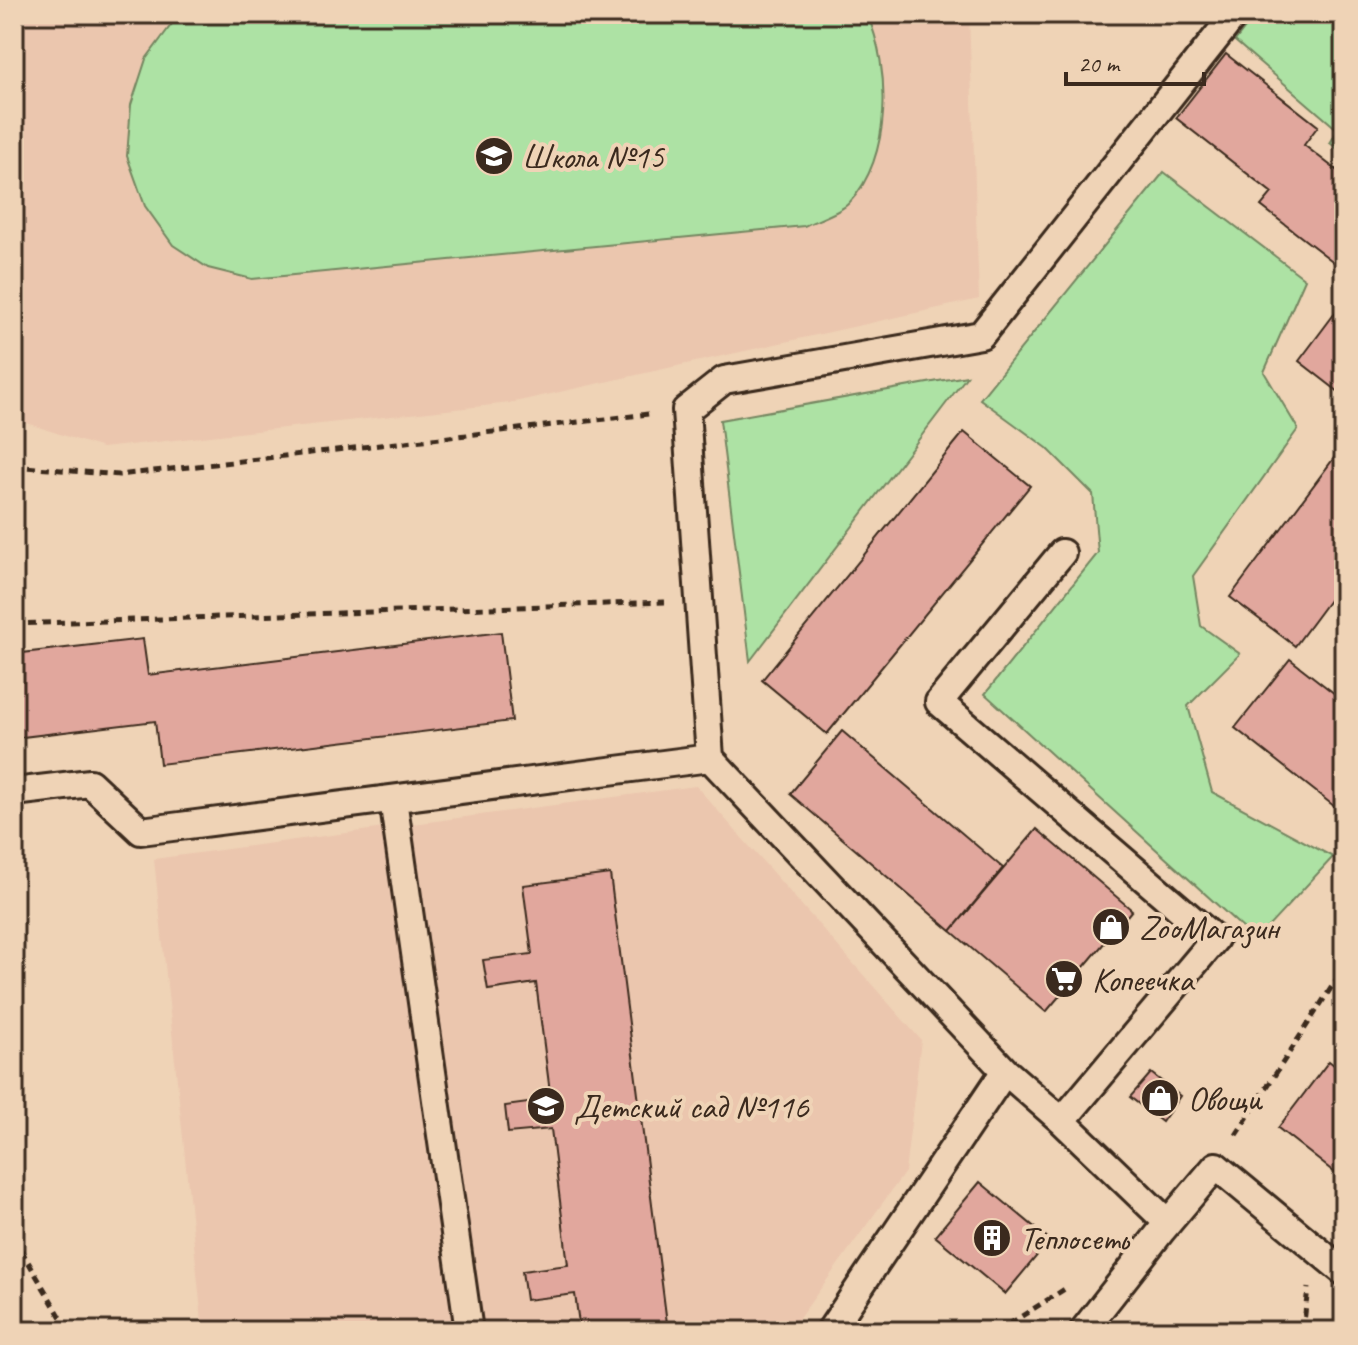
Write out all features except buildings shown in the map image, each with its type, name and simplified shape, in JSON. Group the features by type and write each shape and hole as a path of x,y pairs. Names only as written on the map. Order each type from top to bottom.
{"lane":[{"path":"1168,1223 1005,1071 710,758 686,410 724,380 981,335 1235,14"},
{"path":"1062,553 939,702 1215,939 1062,1121"},
{"path":"14,792 90,783 141,831 710,758"},
{"path":"393,799 469,1331"},
{"path":"830,1331 1005,1071"},
{"path":"1083,1331 1216,1166 1344,1272"}],"path":[{"path":"14,466 119,475 686,410"},
{"path":"14,624 699,601"},
{"path":"1216,1166 1344,968"},
{"path":"14,1238 69,1331"}],"shaded area":[{"name":"Школа №15","path":"14,14 969,14 979,299 510,403 102,448 14,419"},
{"name":"Детский сад №116","path":"696,786 921,1040 905,1172 790,1331 203,1331 154,859"}],"green space":[{"path":"182,14 867,14 875,36 883,86 880,138 863,184 849,203 804,226 252,279 208,268 173,245 145,206 127,156 131,105 146,59"},
{"path":"1256,14 1344,14 1344,154 1330,143 1338,130 1235,41"},
{"path":"1164,172 1305,279 1264,372 1298,429 1193,576 1201,626 1240,654 1188,706 1212,792 1333,857 1256,940 985,694 1098,553 1093,494 1047,448 980,399"},
{"path":"967,376 750,661 720,420"}],"place":[{"name":"Школа №15","path":"494,156"},
{"name":"ZooМагазин","path":"1111,927"},
{"name":"Копеечка","path":"1064,979"},
{"name":"Овощи","path":"1160,1098"},
{"name":"Детский сад №116","path":"546,1106"},
{"name":"Теплосеть","path":"992,1238"}]}
